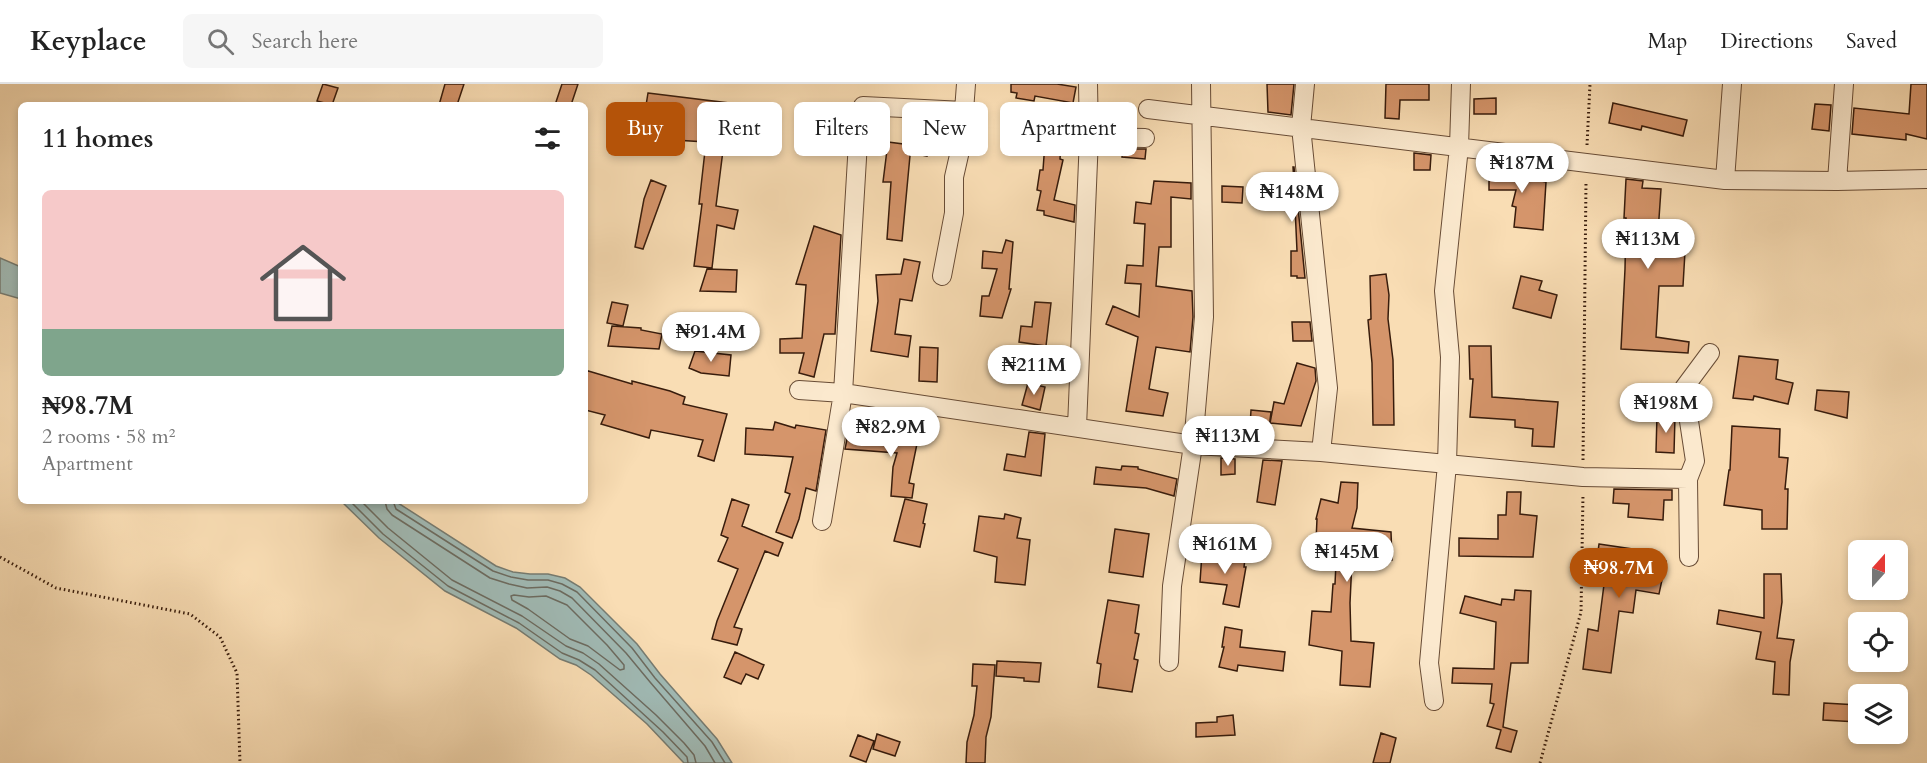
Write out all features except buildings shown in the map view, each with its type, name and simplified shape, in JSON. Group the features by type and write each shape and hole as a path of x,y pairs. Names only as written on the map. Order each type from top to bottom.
{"street":[{"path":"965,102 966,84"},
{"path":"1088,84 1088,102"},
{"path":"1169,662 1172,586 1194,445 1204,318 1201,84"},
{"path":"1305,84 1301,127 1328,388 1321,452"},
{"path":"1434,701 1429,663 1447,464 1450,357 1444,291 1459,147 1461,84"},
{"path":"1725,180 1732,84"},
{"path":"1837,181 1844,84"},
{"path":"822,521 843,393 859,125 863,106 902,108"},
{"path":"1148,109 1725,180 1927,179"},
{"path":"1137,138 1144,138"},
{"path":"942,276 954,213 954,177 959,156"},
{"path":"1077,427 1088,156"},
{"path":"1689,557 1688,479 1695,461 1684,388 1710,353"},
{"path":"799,390 843,393 1194,445 1321,452 1583,477 1688,479"}],"path":[{"path":"1540,763 1581,612 1586,162 1590,84"},
{"path":"0,556 56,588 190,614 220,637 237,673 240,763"}],"water":[{"path":"0,258 18,266 18,298 0,293"},
{"path":"344,504 400,504 496,566 513,572 548,574 565,578 580,587 637,644 717,739 732,763 684,763 647,724 591,675 576,665 560,659 516,628 445,591 379,538"}]}
